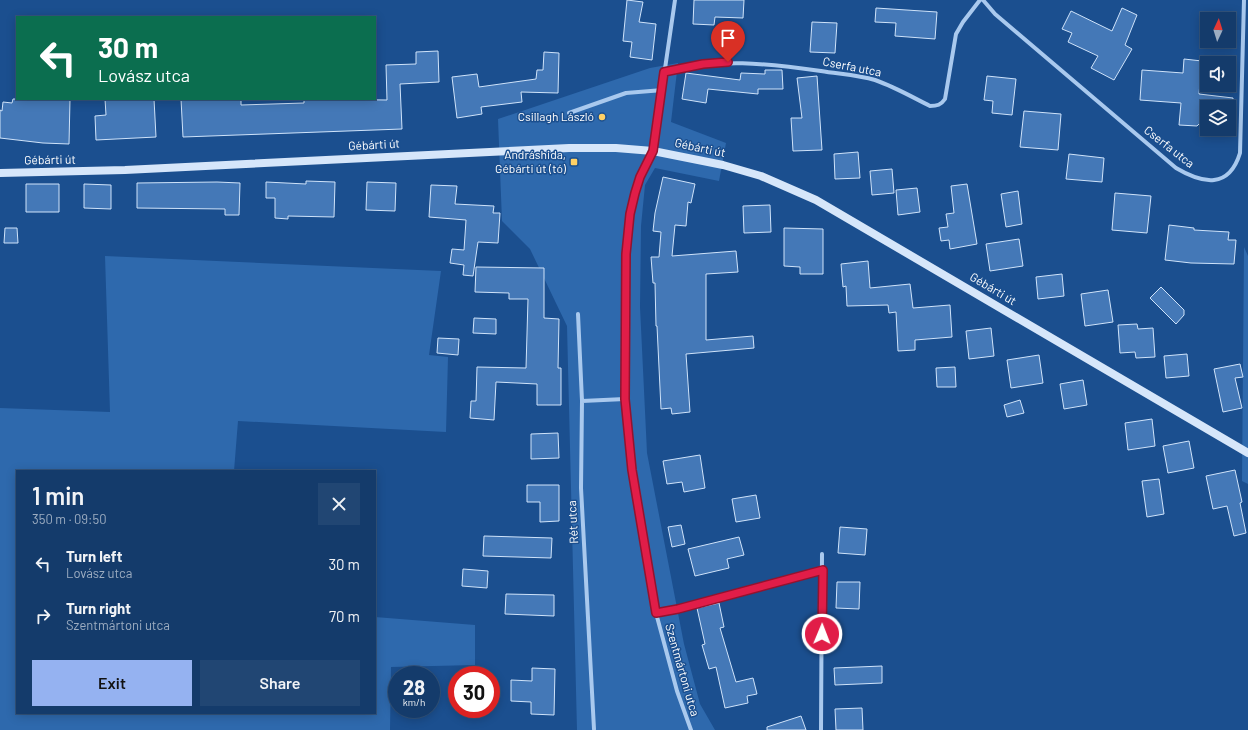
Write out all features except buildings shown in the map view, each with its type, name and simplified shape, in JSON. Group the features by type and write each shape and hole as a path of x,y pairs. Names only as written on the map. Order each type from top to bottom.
{"main road":[{"name":"Gébárti út","path":"0,172 132,169 569,148 653,151 700,159 761,176 816,200 1248,453"}],"street":[{"name":"Szentmártoni utca","path":"675,0 653,151 640,177 635,193 627,234 625,399 632,470 656,613 677,691 691,730"},
{"name":"Cserfa utca","path":"664,72 703,64 728,62 792,67 875,80 895,88 930,106 936,106 942,103 945,99 956,34 962,22 981,0 995,14 1176,168 1199,179 1216,180 1223,178 1233,170 1240,153 1244,0"},
{"path":"569,113 626,93 663,90"},
{"name":"Rét utca","path":"578,314 582,401 581,488 594,729"},
{"path":"582,401 625,399"},
{"path":"820,730 822,554"},
{"path":"656,613 678,609 823,570"}],"shaded area":[{"path":"678,63 671,122 726,143 719,181 655,168 645,185 641,226 640,307 647,453 684,644 700,704 715,730 577,730 567,326 530,249 502,221 498,119 650,68"},
{"path":"1244,247 1248,256 1248,484 1242,481"},
{"path":"105,256 441,271 429,355 448,357 446,432 238,421 234,470 16,470 16,714 376,714 376,617 475,625 475,665 388,666 388,718 390,718 390,730 0,730 0,408 110,412"}],"place":[{"name":"Csillagh László","path":"602,117"},
{"name":"Andráshida, Gébárti út (tó)","path":"574,162"}],"route":[{"path":"728,62 703,64 664,72 659,122 653,151 640,177 630,214 626,254 625,399 632,470 656,613 678,609 823,570 822,634"}]}
